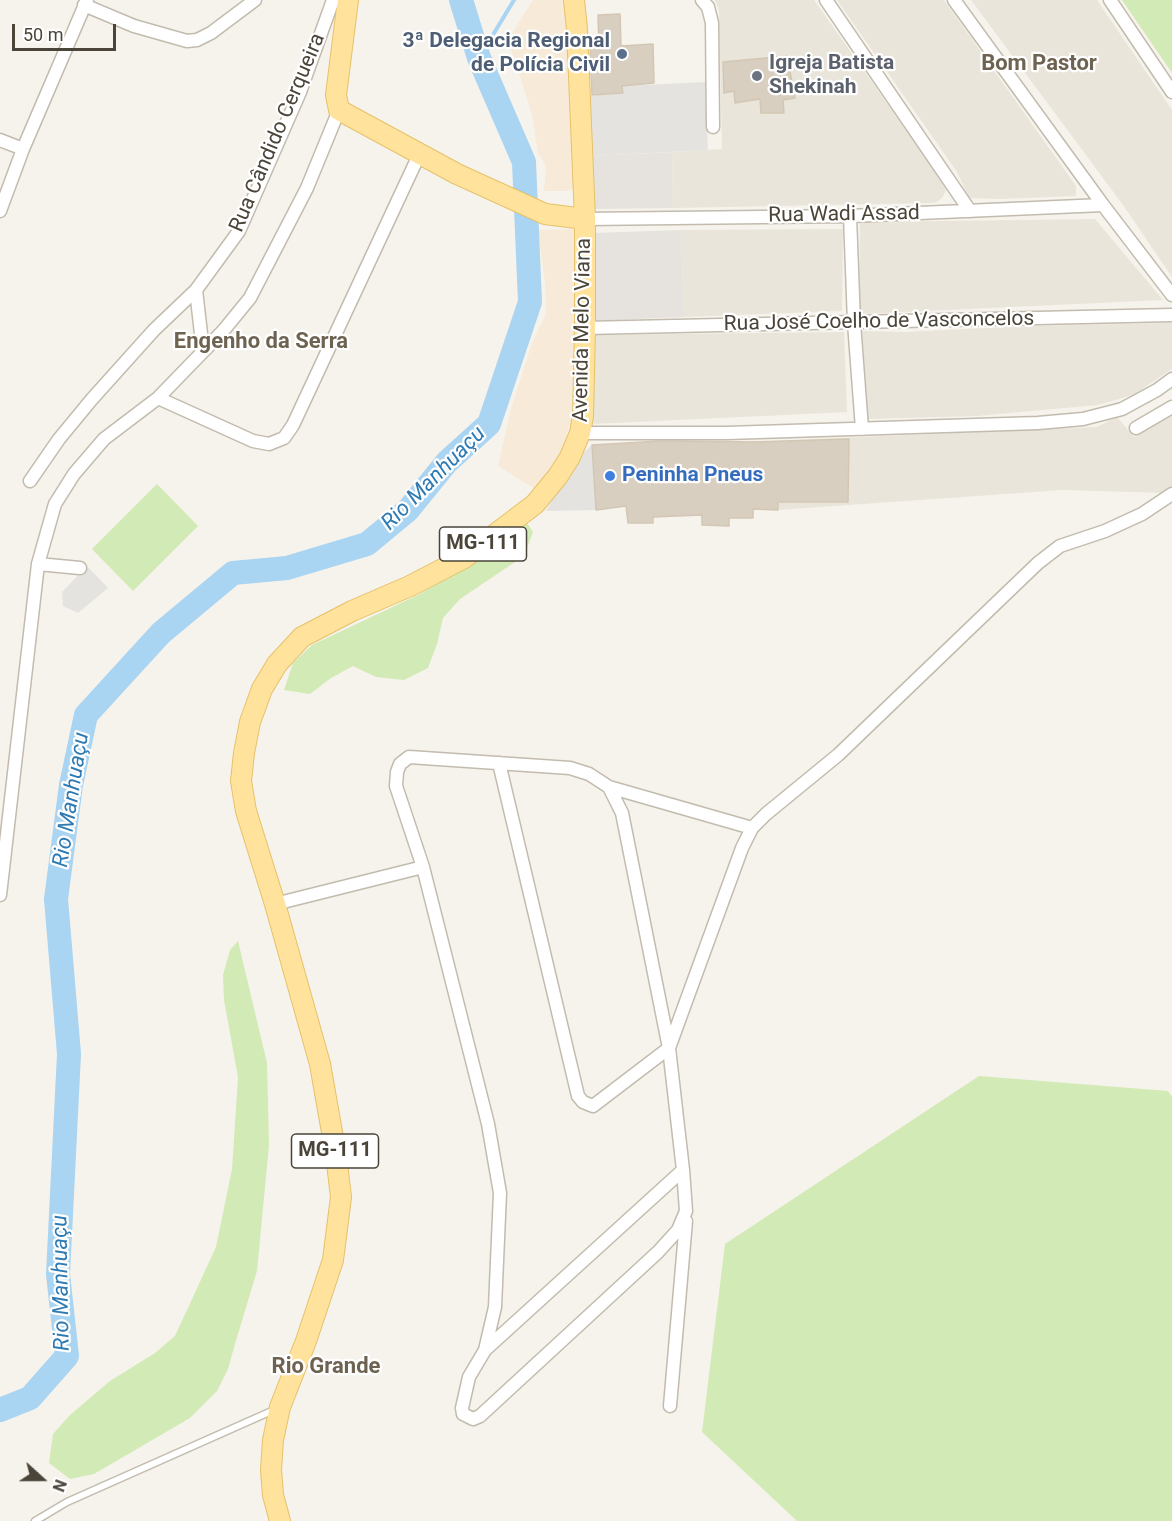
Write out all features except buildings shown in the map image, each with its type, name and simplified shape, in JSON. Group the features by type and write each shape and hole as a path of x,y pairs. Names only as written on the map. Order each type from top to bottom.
{"main road":[{"path":"348,0 336,95 339,110 419,155 545,214 585,219"},
{"name":"Avenida Melo Viana","path":"275,904 246,811 241,781 250,722 262,689 277,664 302,637 464,558 535,504 570,457 580,433 583,416 585,219 574,0"},
{"name":"MG-111","path":"275,904 320,1064 336,1155 340,1197 333,1260 306,1341 280,1407 273,1440 271,1470 273,1495 280,1521"}],"street":[{"path":"0,211 23,149 85,3 134,26 187,41 197,40 211,33 255,0"},
{"name":"Rua Cândido Cerqueira","path":"30,481 59,439 92,399 154,330 196,290 239,231 300,92 333,0"},
{"path":"702,0 708,7 712,23 713,127"},
{"path":"826,0 970,211"},
{"path":"954,0 1103,205 1172,295"},
{"path":"1110,0 1172,92"},
{"path":"0,895 38,564 55,504 74,474 104,439 158,398 223,332 250,298 307,188 339,110"},
{"path":"0,140 23,149"},
{"path":"158,398 253,441 268,444 284,438 293,425 419,155"},
{"name":"Rua Wadi Assad","path":"585,219 850,216 1103,205"},
{"path":"850,216 854,323 862,429"},
{"path":"196,290 203,351"},
{"name":"Rua José Coelho de Vasconcelos","path":"585,328 1172,315"},
{"path":"580,433 719,433 1038,423 1083,419 1122,409 1172,379"},
{"path":"1136,428 1172,407"},
{"path":"499,763 578,1096 593,1106 669,1048 742,848 752,828 838,755 1038,563 1060,546 1105,531 1142,514 1172,494"},
{"path":"38,564 80,568"},
{"path":"485,1350 495,1308 500,1193 488,1124 423,867 396,786 400,764 408,757 422,757 570,768 589,774 609,787 752,828"},
{"path":"609,787 622,813 669,1048 683,1170 686,1211 670,1406"},
{"path":"275,904 423,867"},
{"path":"683,1170 485,1350 469,1377 462,1408 463,1414 473,1419 480,1416 658,1252 678,1230 686,1211"}],"lane":[{"path":"35,1521 67,1502 280,1407"}],"shaded area":[{"path":"533,0 567,0 576,179 571,191 544,191 546,166 538,153 532,114 508,40"},
{"path":"715,0 814,0 937,174 946,190 943,197 932,203 673,208 672,152 722,149 719,10"},
{"path":"837,0 944,0 1076,186 1076,196 969,198 957,172"},
{"path":"971,0 1097,0 1172,110 1172,277 1123,205"},
{"path":"705,82 708,150 592,156 589,96 622,93 622,86"},
{"path":"672,152 673,208 594,209 592,156"},
{"path":"1095,219 1163,300 859,314 860,222"},
{"path":"574,229 578,316 572,418 561,454 538,491 498,466 511,409 532,343 546,314 545,283 538,230"},
{"path":"843,229 842,311 684,317 681,230"},
{"path":"681,230 684,317 589,321 592,233"},
{"path":"1172,323 1172,369 1133,395 1098,405 977,416 868,419 862,331 905,332 1027,326"},
{"path":"844,332 847,412 593,424 590,335"},
{"path":"1172,416 1172,487 1166,493 1062,490 778,510 754,509 753,518 729,518 729,526 702,525 701,515 653,517 653,523 628,523 624,444 675,440 744,442 1097,427 1117,417 1134,437"},
{"path":"592,445 596,510 546,511 576,459"},
{"path":"87,566 108,588 78,613 63,606 62,592"}],"green space":[{"path":"1122,0 1172,0 1172,73"},
{"path":"157,484 198,526 133,591 92,549"},
{"path":"527,523 533,532 524,556 460,599 443,618 428,668 404,680 376,677 353,666 331,678 310,694 284,690 293,663 312,645 420,594 484,555"},
{"path":"238,941 267,1063 269,1145 257,1271 228,1369 217,1391 190,1418 94,1474 70,1479 49,1463 53,1434 70,1415 110,1381 155,1353 175,1336 216,1247 232,1169 238,1077 224,1000 223,975 230,950"},
{"path":"979,1076 1168,1091 1172,1097 1172,1521 797,1521 702,1432 725,1244"}],"waterway":[{"name":"Rio Manhuaçu","path":"0,1410 30,1398 67,1356 58,1274 69,1054 56,899 71,785 86,715 161,633 233,573 287,568 367,544 408,510 447,462 489,424 530,302 524,162 479,58 461,0"},
{"path":"479,58 514,0"}],"place":[{"name":"3ª Delegacia Regional de Polícia Civil","path":"622,54"},
{"name":"Igreja Batista Shekinah","path":"757,76"},
{"name":"Peninha Pneus","path":"610,476"}],"district":[{"name":"Bom Pastor","path":"1039,64"},
{"name":"Engenho da Serra","path":"261,342"},
{"name":"Rio Grande","path":"326,1367"}]}
